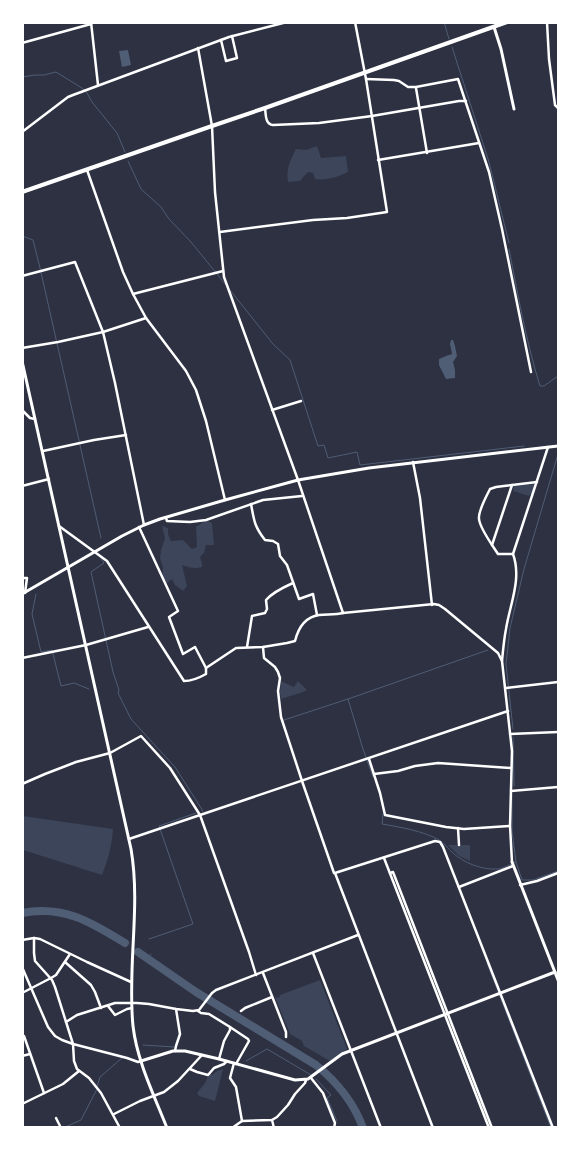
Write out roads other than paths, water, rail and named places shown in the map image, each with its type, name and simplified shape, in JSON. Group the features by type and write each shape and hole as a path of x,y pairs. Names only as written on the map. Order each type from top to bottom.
{"main road":[{"path":"22,192 508,22"}],"street":[{"path":"22,132 68,97 232,36 287,22"},
{"path":"219,232 387,212 355,22"},
{"path":"547,22 549,59 555,105 558,108"},
{"path":"22,43 91,24 98,85"},
{"path":"494,27 501,49 514,109"},
{"path":"221,40 226,61 237,58 232,36"},
{"path":"198,48 212,126 215,192 223,271 257,371 298,480 343,613"},
{"path":"366,79 394,80 408,87 458,79 489,172 531,372"},
{"path":"416,87 427,153"},
{"path":"265,108 267,122 273,125 319,123 466,101"},
{"path":"378,160 480,143"},
{"path":"86,170 123,272 146,318 186,371 196,390 226,500"},
{"path":"22,276 75,262 103,332 144,525"},
{"path":"134,294 223,271"},
{"path":"22,348 103,332 146,318"},
{"path":"22,361 132,854 134,876 132,982 134,1033 141,1061 167,1128"},
{"path":"272,410 301,401"},
{"path":"22,410 30,418 35,419"},
{"path":"43,451 126,435"},
{"path":"24,593 139,527 298,480 413,462 558,446"},
{"path":"548,447 513,554 517,570 502,661 512,768 510,826 512,864 557,971 558,980"},
{"path":"413,462 420,498 432,605"},
{"path":"22,486 49,479"},
{"path":"513,554 498,554 485,534 479,519 484,501 490,489 537,482"},
{"path":"492,545 512,485"},
{"path":"166,518 167,521 190,522 206,520 262,500 302,496"},
{"path":"251,504 257,530 265,540 278,544 280,556 287,565 299,599 313,594 317,615"},
{"path":"59,526 107,561 184,681 196,679 206,674 206,668 196,647 183,654 169,617 178,610 139,527"},
{"path":"22,578 26,578 24,593"},
{"path":"247,647 252,616 265,613 267,609 266,600 293,583"},
{"path":"206,668 236,648 263,647 294,641 304,623 317,615 335,615 432,605 439,605 445,609 498,653 502,661"},
{"path":"22,658 86,645 148,627"},
{"path":"263,647 264,658 275,667 280,678 278,692 281,717 334,873 433,1128"},
{"path":"506,688 558,682"},
{"path":"129,839 508,711"},
{"path":"510,734 558,732"},
{"path":"22,784 68,765 110,753 140,736 170,768 200,816 256,975"},
{"path":"369,759 385,815 446,827 510,826"},
{"path":"374,774 438,763 512,768"},
{"path":"511,791 558,787"},
{"path":"458,828 459,845"},
{"path":"334,873 435,841 440,842 553,1128"},
{"path":"384,858 491,1128"},
{"path":"459,887 512,864"},
{"path":"520,885 538,881 558,873"},
{"path":"198,1011 216,990 358,935"},
{"path":"34,938 35,961 51,978 55,987 73,1044 74,1061 77,1070 89,1078 101,1092 120,1128"},
{"path":"22,940 40,939 94,966 132,982"},
{"path":"313,953 381,1128"},
{"path":"22,993 56,974 70,954"},
{"path":"65,962 91,985 101,1008"},
{"path":"22,968 49,1030 58,1038 138,1062 175,1051 185,1051 295,1080 308,1079 323,1093 335,1123 334,1128"},
{"path":"232,1128 242,1121 272,1120 277,1117 308,1079 340,1055 557,971"},
{"path":"263,972 286,1032 286,1037"},
{"path":"242,1011 272,997"},
{"path":"66,1022 77,1015 116,1003 149,1004 209,1014 249,1041 235,1064 230,1078 236,1087 242,1121"},
{"path":"108,1006 115,1015 132,1008"},
{"path":"175,1051 180,1034 176,1009"},
{"path":"219,1059 230,1027"},
{"path":"24,1036 44,1093"},
{"path":"22,1056 30,1054"},
{"path":"114,1114 164,1092 175,1084 202,1055"},
{"path":"190,1069 208,1075 214,1068 227,1062"},
{"path":"22,1104 63,1084 79,1071"},
{"path":"56,1118 60,1127"},
{"path":"272,1120 274,1128"}],"waterway":[{"path":"444,22 449,39"},
{"path":"452,47 489,162 509,243"},
{"path":"22,77 56,72 82,88 117,133 125,152"},
{"path":"128,161 141,189 161,207 169,219 191,242 226,285"},
{"path":"22,236 33,240 101,538"},
{"path":"509,249 526,335 540,386 544,386 558,376"},
{"path":"230,290 273,344 290,360 318,446 324,445 328,458 357,452 360,465 524,446"},
{"path":"513,729 506,664 510,628 524,569 558,454"},
{"path":"101,558 104,563 91,572 113,672 119,690 118,693 131,719 175,767 202,811"},
{"path":"36,594 32,614 41,652 52,650 61,686 74,683 89,689"},
{"path":"284,720 488,650"},
{"path":"348,699 373,777"},
{"path":"513,737 514,786"},
{"path":"512,794 512,831 516,862"},
{"path":"149,939 193,924 159,826 196,813"},
{"path":"383,814 382,824 433,837 443,843 457,857 474,865 497,869 516,862 522,880 533,880 558,871"},
{"path":"22,913 37,911 64,913 89,922 125,943"},
{"path":"138,952 196,992 316,1065 331,1078 344,1094 355,1110 363,1128"},
{"path":"147,958 151,954"},
{"path":"487,963 551,1128"},
{"path":"143,1045 174,1047"},
{"path":"246,1061 267,1049 311,1075"},
{"path":"97,1087 100,1077 122,1058"},
{"path":"316,1079 331,1095 327,1098 337,1121"},
{"path":"63,1128 81,1120 97,1089"}]}
